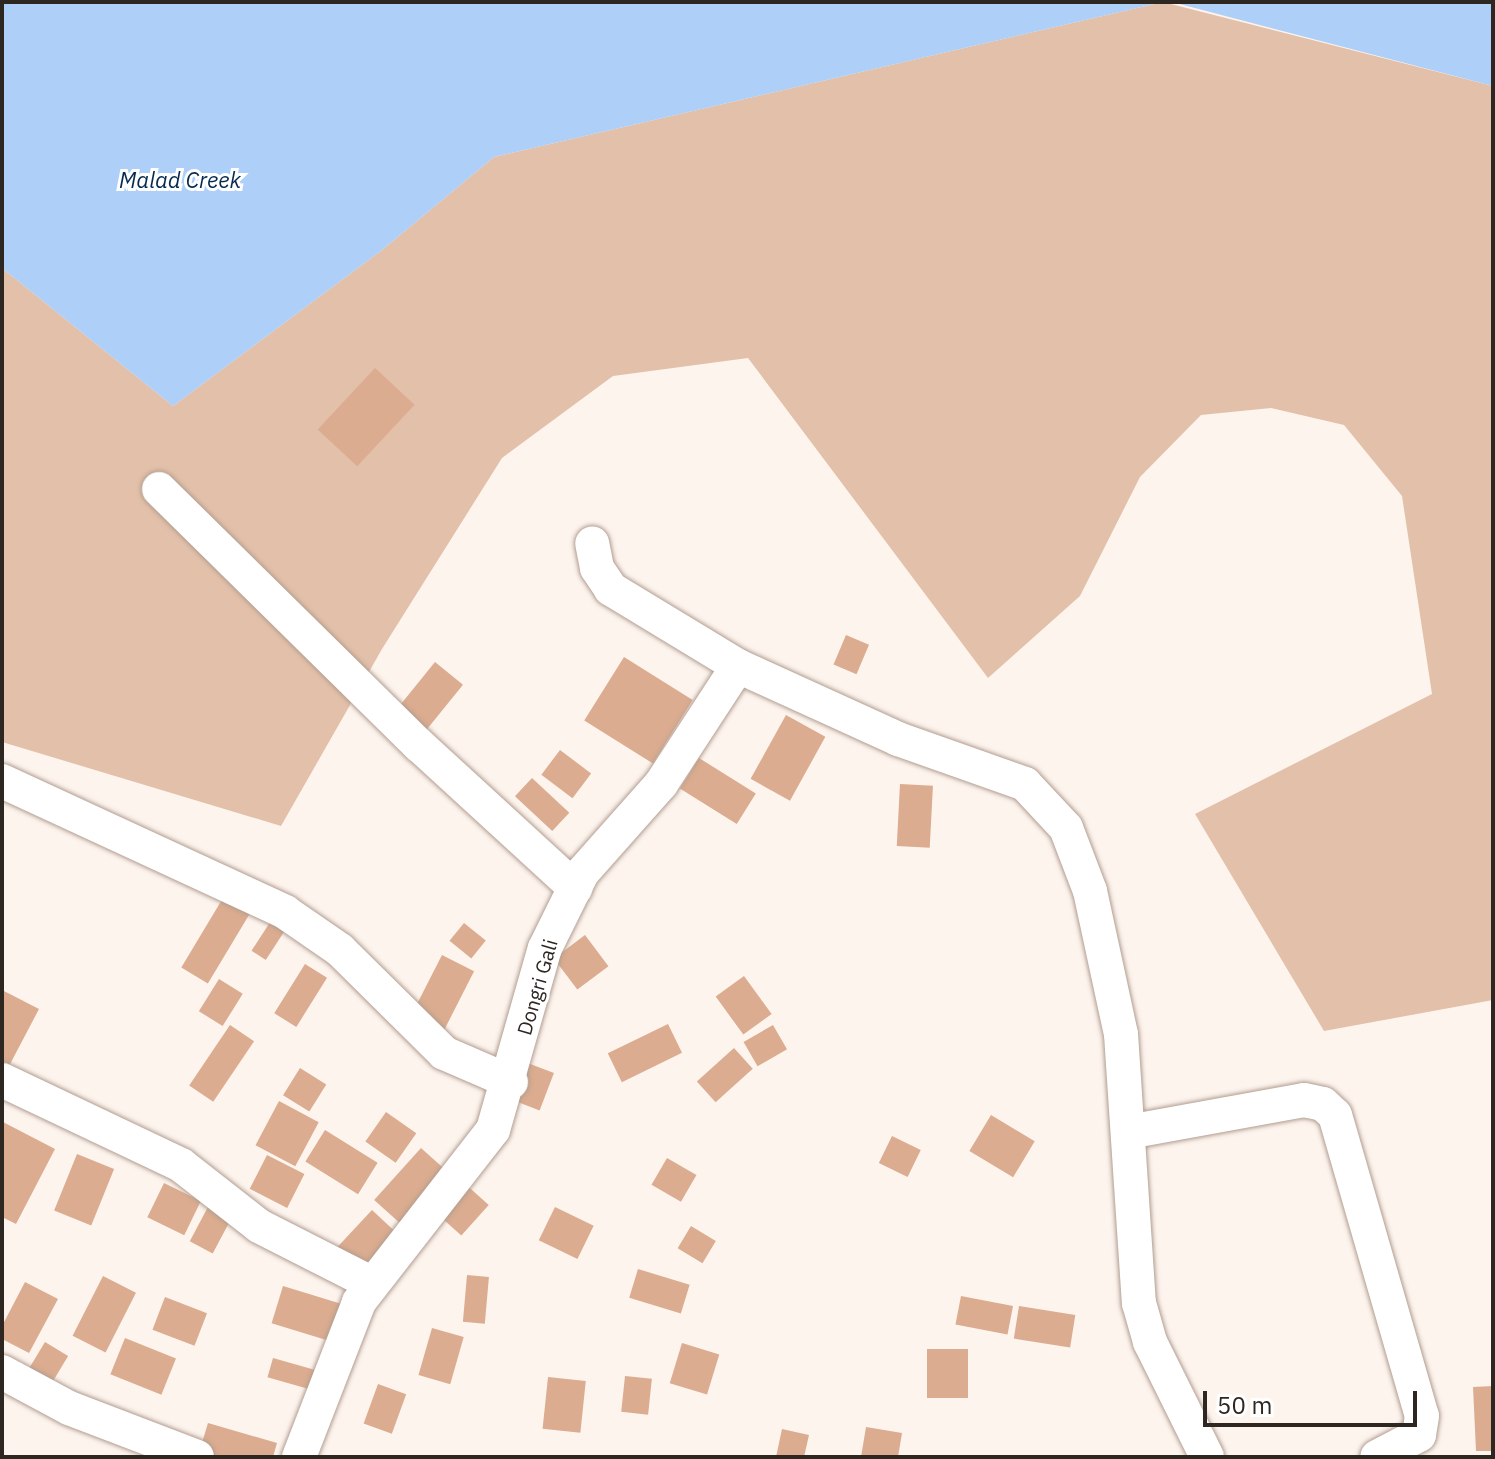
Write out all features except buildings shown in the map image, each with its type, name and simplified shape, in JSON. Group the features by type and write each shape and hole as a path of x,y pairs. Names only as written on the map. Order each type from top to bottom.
{"street":[{"path":"159,489 419,745 575,888"},
{"path":"592,543 597,568 611,589 738,666 898,739 1025,784 1049,805 1066,828 1090,891 1121,1034 1139,1303 1150,1342 1207,1457"},
{"name":"Dongri Gali","path":"299,1457 334,1361 371,1283 493,1130 511,1082 545,948 575,888 661,784 738,666"},
{"path":"2,781 285,912 340,950 444,1053 511,1082"},
{"path":"2,1080 181,1165 259,1226 371,1283"},
{"path":"1128,1132 1304,1100 1323,1104 1335,1115 1422,1416 1419,1435 1377,1457"},
{"path":"2,1372 69,1408 197,1457"}],"shaded area":[{"path":"1163,2 1493,86 1493,1000 1324,1031 1195,814 1432,694 1402,496 1344,425 1271,408 1201,415 1140,477 1080,596 988,678 748,358 613,376 502,458 382,649 281,826 2,742 2,268 173,406 382,250 494,157"}],"water":[{"name":"Malad Creek","path":"2,2 1163,2 494,157 382,250 173,406 2,268"},
{"path":"1172,2 1493,2 1493,86"}]}
